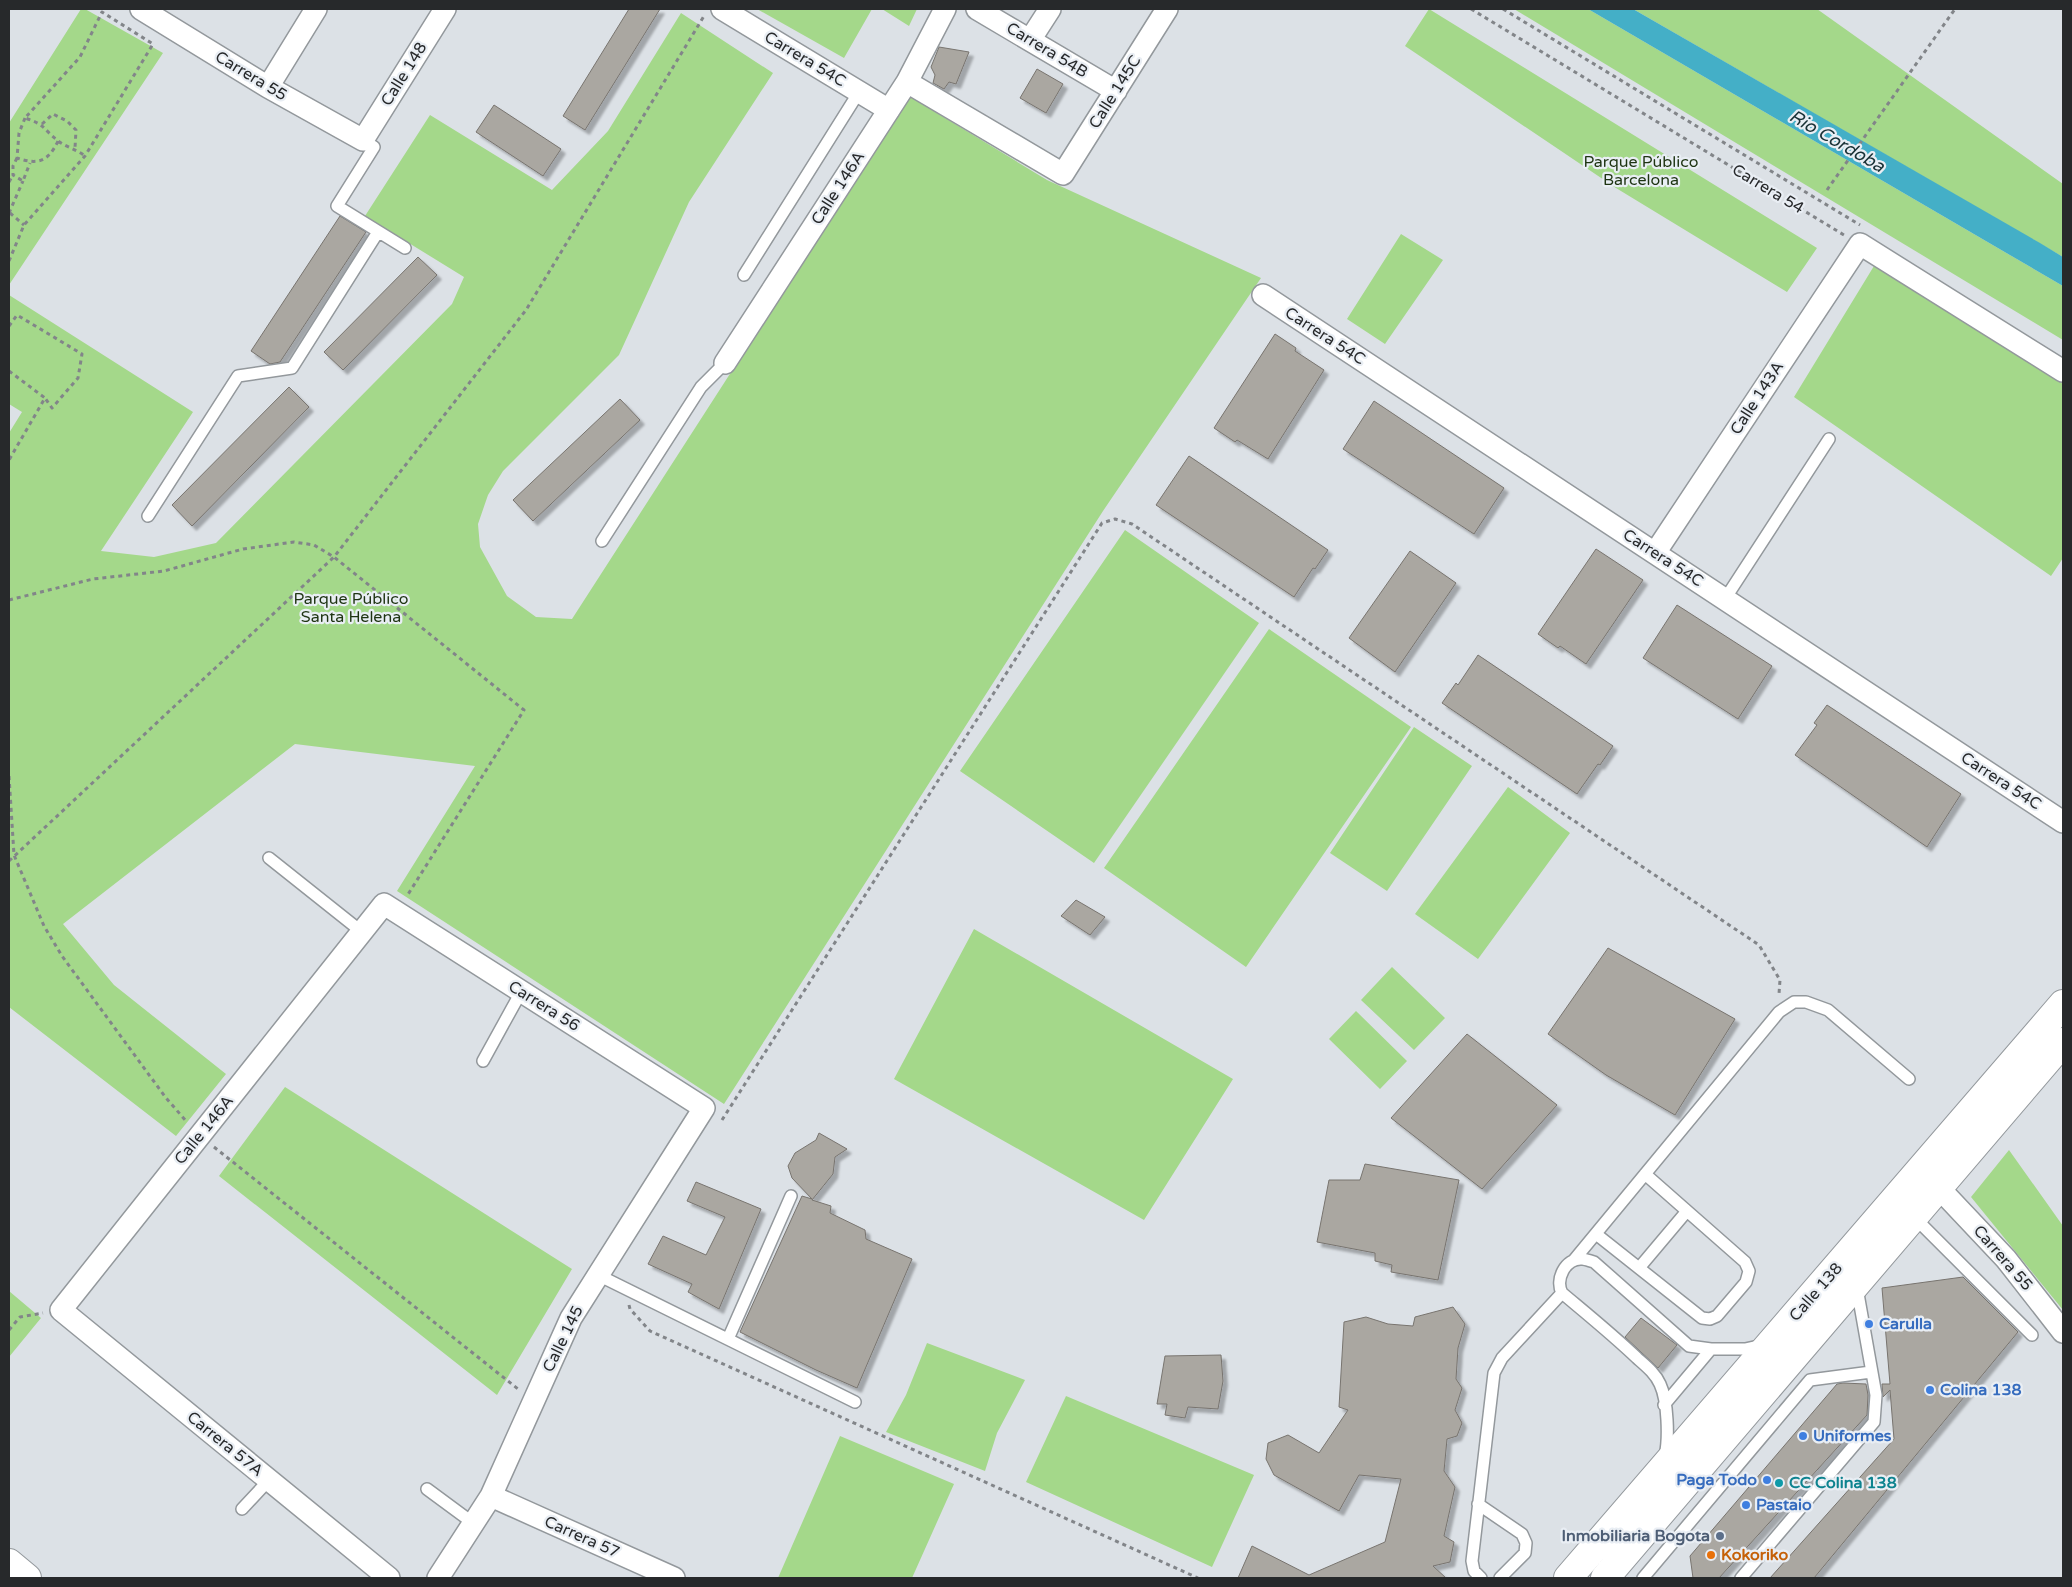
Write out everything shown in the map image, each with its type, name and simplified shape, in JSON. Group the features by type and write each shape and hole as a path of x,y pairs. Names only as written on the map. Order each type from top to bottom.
{"main road":[{"name":"Calle 138","path":"1605,1578 1857,1284 1905,1208 2063,1004"},
{"name":"Calle 138","path":"1568,1578 1773,1343 1905,1208 1939,1188 2063,1042"},
{"path":"9,1563 27,1578"}],"street":[{"name":"Carrera 55","path":"140,9 268,87 363,140"},
{"path":"268,87 316,9"},
{"name":"Calle 148","path":"363,140 446,9"},
{"name":"Carrera 54C","path":"722,9 889,110"},
{"name":"Calle 146A","path":"726,363 907,82 944,9"},
{"name":"Carrera 54B","path":"977,9 1116,91"},
{"path":"1030,40 1050,9"},
{"name":"Calle 145C","path":"907,82 1063,174 1168,9"},
{"path":"1860,235 2063,371"},
{"name":"Calle 143A","path":"1655,553 1860,235"},
{"name":"Carrera 54C","path":"1263,295 2063,822"},
{"name":"Calle 146A","path":"61,1310 362,932 390,908"},
{"name":"Carrera 56","path":"390,908 704,1108"},
{"name":"Calle 145","path":"438,1578 491,1496 571,1318 704,1108"},
{"name":"Carrera 55","path":"1939,1188 2006,1259 2063,1332"},
{"name":"Carrera 57A","path":"61,1310 389,1578"},
{"name":"Carrera 57","path":"491,1496 674,1578"}],"lane":[{"path":"744,275 859,92"},
{"path":"363,140 374,147 337,206 405,248"},
{"path":"148,516 238,376 292,368 378,232"},
{"path":"602,542 701,387 726,363"},
{"path":"1725,599 1829,439"},
{"path":"269,858 362,932"},
{"path":"483,1061 521,992"},
{"path":"1661,1473 1667,1445 1662,1391 1654,1374 1622,1343 1562,1293 1558,1286 1560,1276 1565,1268 1596,1234 1779,1012 1794,1002 1806,1002 1828,1010 1908,1079"},
{"path":"1596,1234 1706,1320 1717,1316 1746,1282 1749,1271 1745,1262 1645,1174"},
{"path":"728,1339 791,1196"},
{"path":"1905,1208 2032,1335"},
{"path":"1639,1268 1686,1211"},
{"path":"1574,1260 1582,1258 1594,1262 1689,1346 1711,1349 1745,1349 1773,1343"},
{"path":"598,1275 855,1402"},
{"path":"1741,1578 1874,1422 1876,1395 1857,1284"},
{"path":"1481,1578 1474,1571 1472,1561 1494,1373 1502,1358 1562,1293"},
{"path":"1664,1405 1711,1349"},
{"path":"1643,1578 1810,1380 1871,1372"},
{"path":"242,1509 269,1480"},
{"path":"427,1489 473,1524"},
{"path":"1478,1504 1522,1534 1526,1542 1525,1553 1500,1578"}],"path":[{"path":"9,861 334,556 526,310 708,9"},
{"name":"Carrera 54","path":"1471,9 1860,235"},
{"path":"1504,9 1860,235"},
{"path":"1827,190 1956,9"},
{"path":"9,182 14,175 13,166 17,158 19,133 25,118 80,57 103,10 154,44 85,156 24,225 9,260"},
{"path":"42,124 53,114 67,121 76,130 75,148"},
{"path":"25,118 42,124 58,142 75,148 85,156"},
{"path":"17,158 30,163 39,162 49,156 58,142"},
{"path":"24,225 9,213 30,163"},
{"path":"14,175 23,181"},
{"path":"9,326 17,315 82,354 78,378 52,408 44,398 9,372"},
{"path":"9,460 44,398"},
{"path":"736,1096 1102,523 1116,519 1132,524 1759,945 1780,980 1779,1012"},
{"path":"9,600 94,580 164,571 243,549 294,542 314,545 334,556 524,710 390,908"},
{"path":"9,776 14,856 44,926 62,956 166,1098 200,1135 533,1401"},
{"path":"9,1330 20,1317 61,1310"}],"green space":[{"path":"81,9 85,9 163,53 9,285 9,123"},
{"path":"757,9 872,9 844,58"},
{"path":"882,9 917,9 909,26"},
{"name":"Parque Público Barcelona","path":"1429,9 1817,248 1787,292 1616,188 1405,46"},
{"path":"1514,9 1588,9 2063,286 2063,340"},
{"path":"1633,9 1817,9 2063,184 2063,257"},
{"name":"Parque Público Santa Helena","path":"681,13 773,73 689,202 619,355 503,471 488,495 478,524 480,547 507,596 536,617 572,619 909,96 1047,180 1261,278 1103,511 724,1104 397,891 475,766 295,744 63,924 114,985 226,1074 176,1136 9,1007 9,433 22,412 9,404 9,295 193,412 101,551 154,557 216,543 452,304 464,277 365,216 430,115 552,190 608,131"},
{"path":"1401,234 1443,260 1385,344 1347,319"},
{"path":"1874,266 2063,384 2063,558 2051,576 1794,397"},
{"path":"1125,530 1259,623 1094,863 960,771"},
{"path":"1269,629 1411,727 1246,967 1104,868"},
{"path":"1414,727 1472,766 1387,891 1330,853"},
{"path":"1508,787 1570,833 1478,959 1415,914"},
{"path":"974,929 1233,1079 1144,1220 894,1079"},
{"path":"1392,967 1445,1018 1414,1050 1361,1000"},
{"path":"1356,1011 1407,1061 1380,1089 1329,1039"},
{"path":"285,1087 572,1269 497,1395 219,1176"},
{"path":"2009,1150 2063,1226 2063,1310 1971,1197"},
{"path":"9,1291 41,1318 9,1357"},
{"path":"927,1343 1025,1380 997,1433 985,1471 886,1432 906,1395"},
{"path":"1066,1396 1254,1475 1212,1567 1026,1482"},
{"path":"840,1436 954,1484 912,1578 778,1578"}],"water":[{"name":"Rio Cordoba","path":"1588,9 1633,9 2040,243 2063,257 2063,286"}],"building":[{"path":"629,9 660,9 585,130 563,116"},
{"path":"939,47 969,52 956,84 949,82 944,89 933,83 935,75 931,67"},
{"path":"1037,69 1063,84 1046,113 1020,98"},
{"path":"494,105 561,149 543,176 476,132"},
{"path":"340,216 366,232 280,362 270,364 251,351"},
{"path":"418,257 437,275 343,370 324,352"},
{"path":"1275,334 1296,348 1295,351 1324,370 1268,459 1237,440 1235,442 1214,428"},
{"path":"289,387 309,407 192,526 172,505"},
{"path":"620,399 640,420 533,521 513,500"},
{"path":"1374,401 1504,488 1474,534 1343,449"},
{"path":"1189,456 1328,550 1315,569 1313,568 1294,597 1156,505"},
{"path":"1596,549 1643,580 1586,664 1538,634"},
{"path":"1410,551 1456,583 1395,672 1349,638"},
{"path":"1677,605 1772,666 1738,719 1643,658"},
{"path":"1478,655 1613,746 1577,794 1442,703 1456,683 1458,685"},
{"path":"1827,705 1961,794 1927,847 1795,755 1817,725 1814,723"},
{"path":"1076,900 1105,917 1090,935 1061,916"},
{"path":"1608,948 1735,1019 1675,1115 1606,1075 1548,1034"},
{"path":"1467,1034 1557,1105 1482,1189 1391,1118"},
{"path":"819,1133 847,1149 835,1157 833,1174 812,1200 831,1206 830,1213 865,1230 866,1239 912,1259 857,1388 740,1332 802,1196 812,1199 792,1178 788,1166 795,1153 816,1140"},
{"path":"1365,1164 1459,1180 1438,1280 1391,1272 1392,1265 1375,1261 1375,1253 1317,1242 1329,1180 1360,1180"},
{"path":"696,1182 761,1209 719,1309 688,1292 692,1284 648,1264 663,1236 706,1255 725,1217 687,1201"},
{"name":"Colina 138","path":"1963,1277 2018,1332 1814,1578 1770,1578 1894,1439 1890,1390 1883,1397 1882,1384 1890,1384 1882,1288"},
{"path":"1453,1307 1465,1324 1458,1348 1456,1379 1462,1388 1455,1410 1462,1423 1457,1436 1447,1439 1444,1471 1455,1487 1444,1536 1454,1542 1450,1562 1433,1566 1446,1578 1238,1578 1252,1546 1309,1575 1385,1542 1401,1479 1359,1475 1339,1511 1274,1475 1266,1459 1268,1443 1288,1435 1319,1453 1348,1410 1339,1407 1344,1322 1366,1317 1388,1324 1413,1326 1415,1317"},
{"path":"1641,1318 1677,1345 1658,1368 1625,1337"},
{"path":"1221,1355 1223,1381 1218,1409 1188,1407 1185,1418 1165,1415 1167,1404 1157,1404 1165,1356"},
{"name":"CC Colina 138","path":"1837,1384 1866,1384 1868,1395 1867,1415 1719,1578 1693,1578 1690,1556"}],"place":[{"name":"Carulla","path":"1869,1324"},
{"name":"Colina 138","path":"1930,1390"},
{"name":"Uniformes","path":"1803,1436"},
{"name":"Paga Todo","path":"1767,1480"},
{"name":"CC Colina 138","path":"1779,1483"},
{"name":"Pastaio","path":"1746,1505"},
{"name":"Inmobiliaria Bogota","path":"1720,1536"},
{"name":"Kokoriko","path":"1711,1555"}]}
